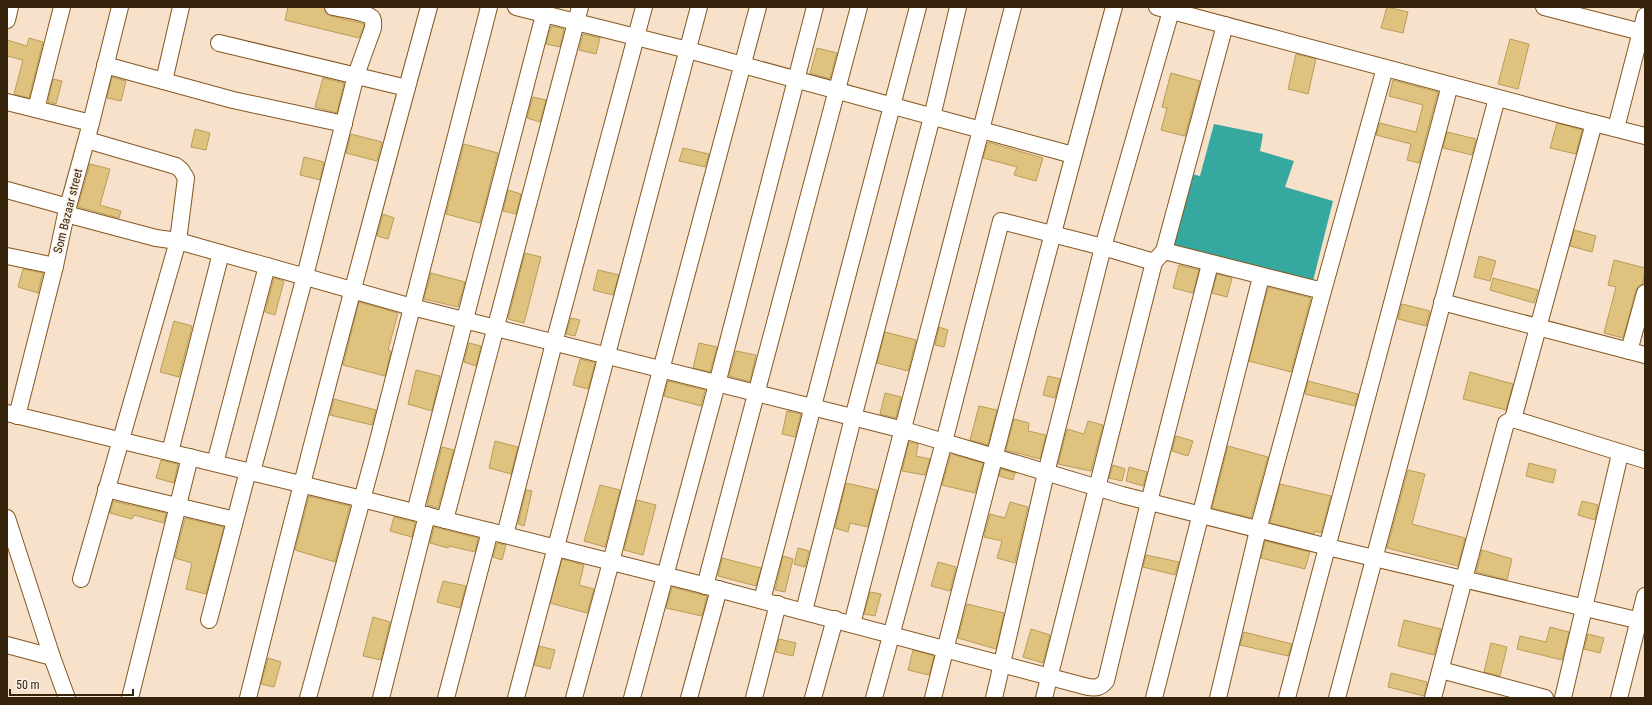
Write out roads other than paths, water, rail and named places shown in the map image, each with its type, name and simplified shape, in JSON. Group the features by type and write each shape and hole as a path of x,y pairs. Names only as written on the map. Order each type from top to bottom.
{"street":[{"path":"7,20 10,7"},
{"path":"36,109 62,7"},
{"name":"Som Bazaar street","path":"12,414 55,266 67,210 87,140 120,7"},
{"path":"164,82 180,7"},
{"path":"209,620 235,520 305,276 356,75 373,28 373,19 366,15 333,7"},
{"path":"248,698 301,484 429,7"},
{"path":"308,698 362,499 489,7"},
{"path":"516,7 578,14 636,37 1073,155"},
{"path":"506,535 554,343 644,7"},
{"path":"516,698 555,548 608,356 699,7"},
{"path":"574,698 612,562 661,370 758,7"},
{"path":"632,698 718,384 815,7"},
{"path":"689,698 712,587 757,394 859,7"},
{"path":"762,600 918,7"},
{"path":"804,611 852,418 932,117 958,7"},
{"path":"852,624 1014,7"},
{"path":"933,698 993,457 1114,7"},
{"path":"1544,7 1641,32"},
{"path":"994,698 1046,473 1164,9 1645,136"},
{"path":"381,698 465,320 545,10"},
{"path":"445,520 578,14"},
{"path":"1616,128 1645,16"},
{"path":"1044,698 1096,488 1159,257 1225,25"},
{"path":"219,43 407,88"},
{"path":"105,66 233,100 344,124"},
{"path":"1218,698 1258,530 1322,291 1386,68"},
{"path":"1287,698 1450,85"},
{"path":"1337,698 1497,98"},
{"path":"7,102 91,123"},
{"path":"1434,698 1504,427 1506,423 1513,419 1594,123"},
{"path":"81,579 178,241 186,178 181,170 176,166 87,140"},
{"path":"7,190 156,238 178,241 412,307 904,430 1096,488 1327,547 1642,622"},
{"path":"874,698 944,442 1000,222 1002,221 1103,247 1210,264 1322,291"},
{"path":"170,452 221,253"},
{"path":"7,256 55,266"},
{"path":"12,414 362,499 665,575 1093,688 1102,686 1106,681 1149,502 1210,264"},
{"path":"215,463 266,266"},
{"path":"1154,698 1261,277"},
{"path":"1629,351 1645,293"},
{"path":"1442,302 1645,355"},
{"path":"1513,419 1620,454 1645,460"},
{"path":"1563,698 1620,454"},
{"path":"130,698 190,457"},
{"path":"106,489 235,520"},
{"path":"7,518 52,657 67,698"},
{"path":"446,698 490,531"},
{"path":"1619,698 1642,622 1645,596"},
{"path":"754,698 778,604"},
{"path":"813,698 836,619"},
{"path":"7,645 52,657"},
{"path":"1441,670 1545,698"}],"water":[{"path":"1214,124 1263,134 1260,151 1294,161 1285,187 1333,201 1311,289 1167,252 1188,173 1200,176"}]}
